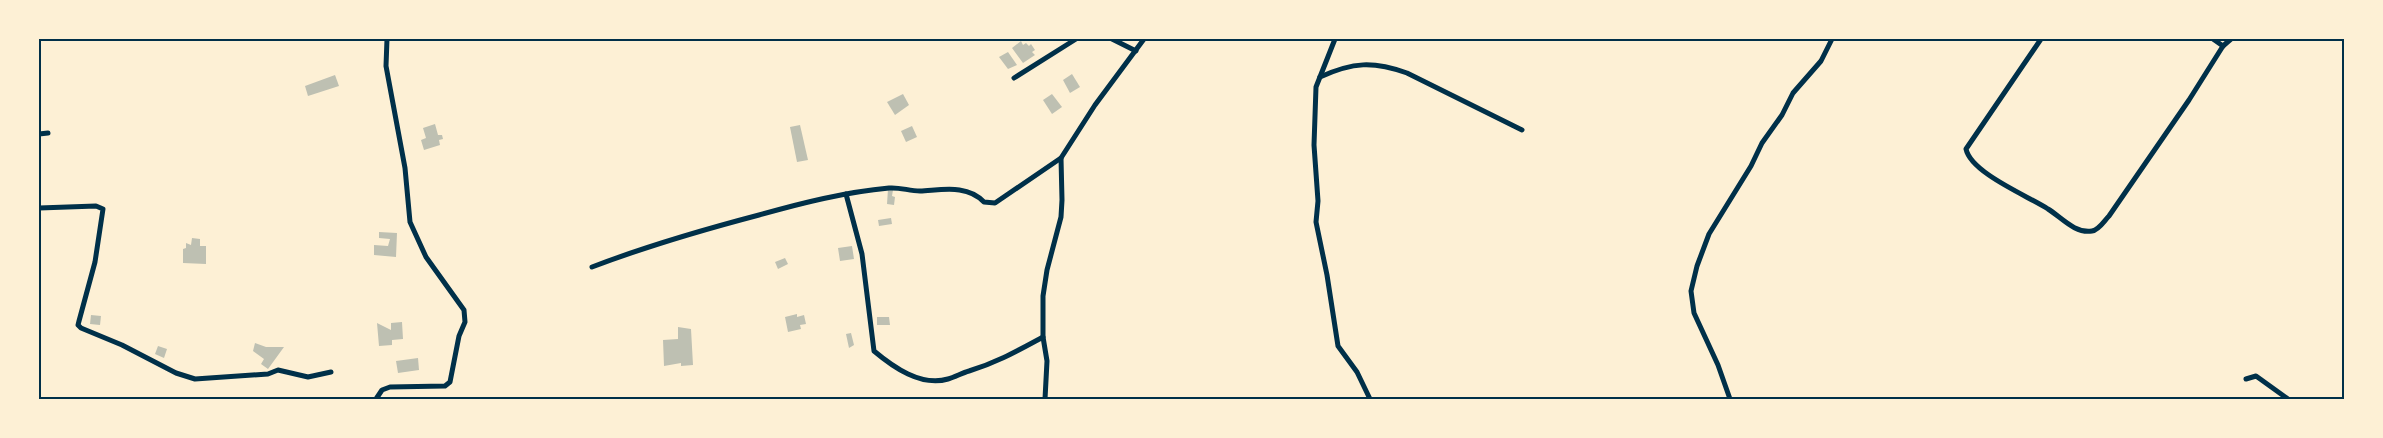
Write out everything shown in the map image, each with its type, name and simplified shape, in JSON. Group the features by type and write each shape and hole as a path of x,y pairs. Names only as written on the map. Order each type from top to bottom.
{"street":[{"path":"376,399 376,395 390,387 445,386 450,382 459,336 465,322 464,310 426,257 410,222 405,168 386,66 388,39"},
{"path":"1014,78 1076,39"},
{"path":"1112,39 1136,51"},
{"path":"592,267 646,247 706,229 846,194 890,188 916,191 954,189 968,191 979,196 984,202 995,203 1061,158 1100,98 1144,39"},
{"path":"1335,39 1316,87 1314,137 1318,238 1327,275 1338,346 1357,372 1370,399"},
{"path":"1730,399 1718,365 1694,313 1691,291 1697,266 1713,227 1751,166 1762,143 1782,115 1793,93 1821,61 1832,39"},
{"path":"2041,39 1966,149 1968,156 1974,163 2009,189 2048,209 2082,231 2097,229 2109,216 2189,100 2223,46 2231,39"},
{"path":"2213,39 2223,46"},
{"path":"1320,77 1350,65 1370,64 1388,66 1407,73 1522,130"},
{"path":"39,134 48,133"},
{"path":"1046,399 1047,361 1043,337 1046,279 1062,200 1061,158"},
{"path":"846,194 862,254 874,351 892,365 909,374 934,380 946,380 995,363 1043,337"},
{"path":"39,208 96,206 103,209 95,262 78,325 81,328 122,345 176,373 200,379 268,374 278,370 308,377 331,372"},
{"path":"2246,379 2256,376 2288,399"}],"building":[{"path":"1021,41 1023,45 1026,43 1029,46 1031,44 1035,50 1032,52 1035,55 1023,63 1012,48"},
{"path":"1008,52 1017,65 1008,69 999,57"},
{"path":"1072,74 1080,87 1070,93 1063,80"},
{"path":"335,75 339,86 308,96 305,86"},
{"path":"903,94 909,105 895,115 887,102"},
{"path":"1052,94 1062,107 1052,114 1043,100"},
{"path":"435,124 438,135 442,135 443,139 439,140 440,145 424,150 421,140 426,138 423,128"},
{"path":"800,125 808,160 797,162 790,127"},
{"path":"912,126 917,137 906,142 901,131"},
{"path":"888,189 893,190 892,196 895,197 894,205 887,204"},
{"path":"891,218 892,224 879,226 878,220"},
{"path":"379,232 397,233 396,257 374,255 374,245 388,246 390,239 379,238"},
{"path":"192,238 200,239 200,246 206,246 206,264 183,263 183,249 186,248 186,243 191,245"},
{"path":"852,246 854,259 840,261 838,248"},
{"path":"785,258 788,264 778,269 775,262"},
{"path":"797,314 797,317 804,315 806,324 800,325 801,329 788,332 785,317"},
{"path":"91,315 101,316 100,325 90,324"},
{"path":"877,317 889,317 890,325 877,325"},
{"path":"402,322 403,339 392,340 392,345 379,346 377,323 391,330 391,323"},
{"path":"678,327 691,329 693,365 681,366 681,363 664,366 663,340 678,339"},
{"path":"851,333 854,345 849,348 846,334"},
{"path":"255,343 266,347 284,347 268,369 261,364 264,359 253,351"},
{"path":"158,346 167,349 164,358 155,354"},
{"path":"418,358 419,370 398,373 396,361"}]}
